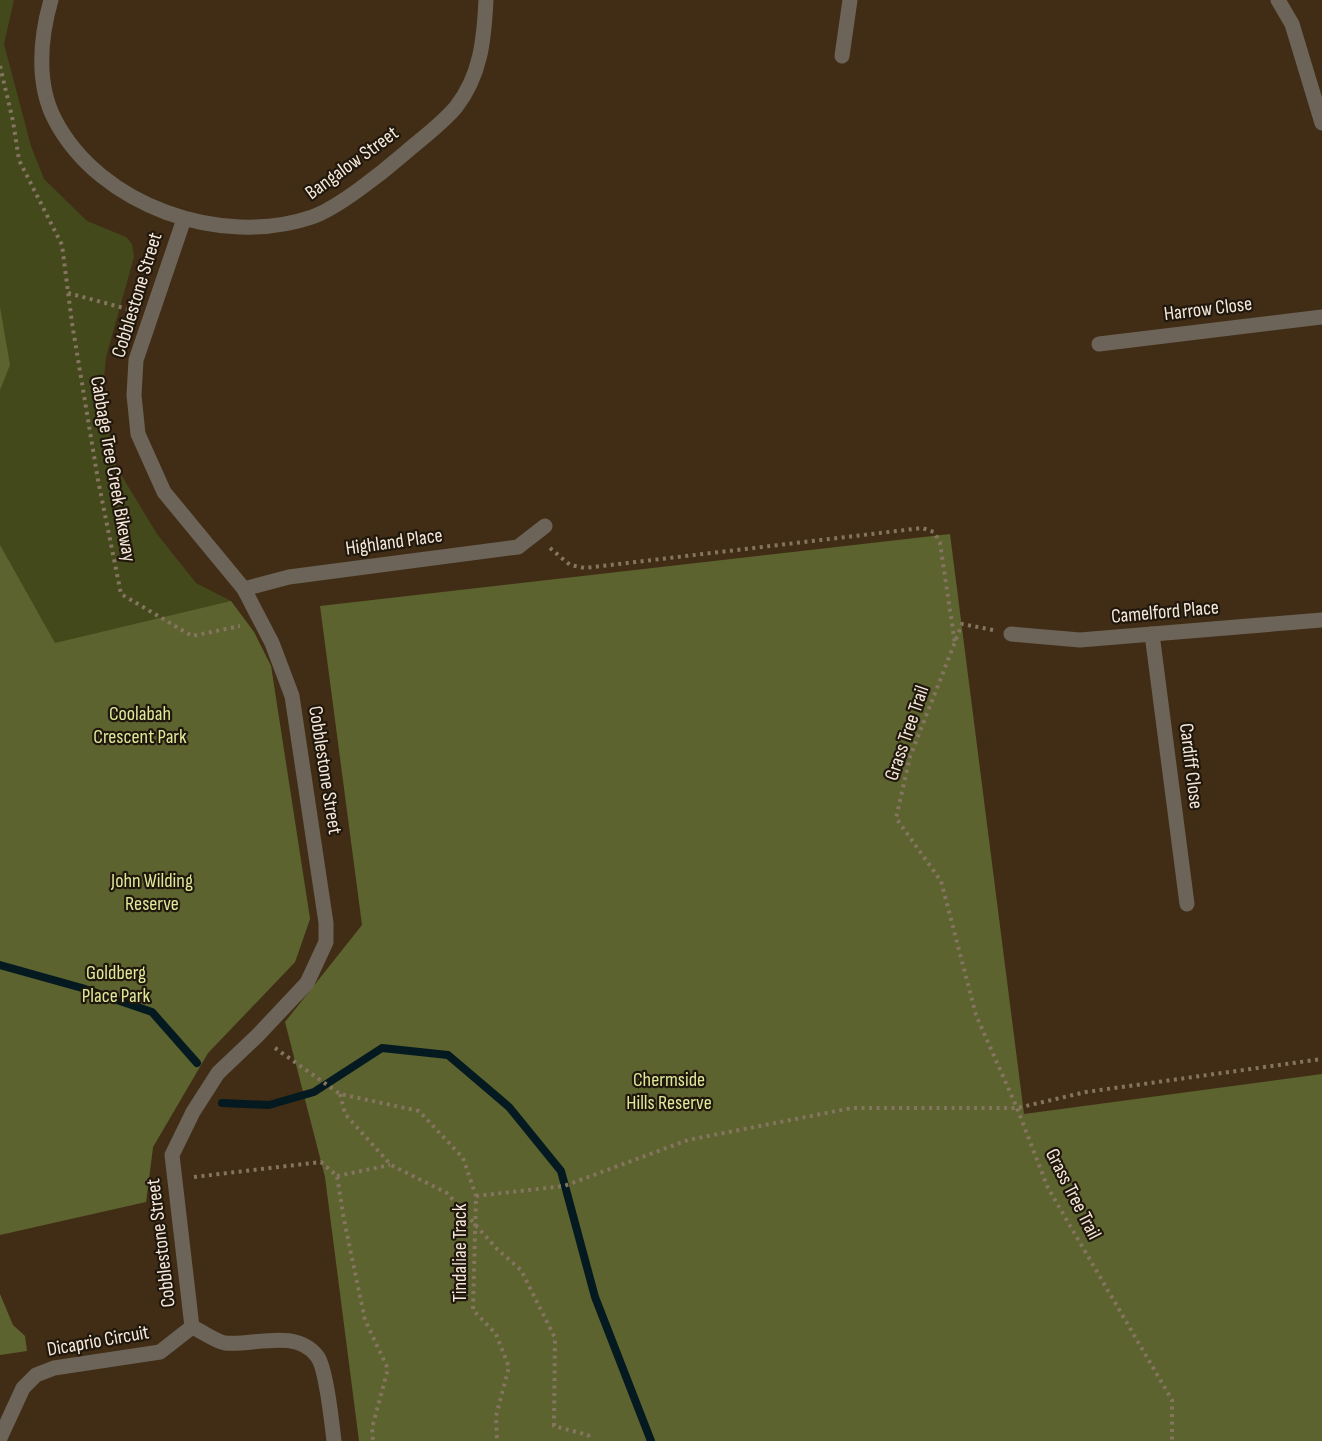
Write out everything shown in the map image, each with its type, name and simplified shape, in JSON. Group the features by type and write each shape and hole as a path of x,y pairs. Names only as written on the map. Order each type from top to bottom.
{"street":[{"name":"Bangalow Street","path":"51,0 46,17 41,56 42,75 55,119 87,164 108,182 143,202 184,219 219,226 254,227 293,222 330,209 396,161 455,108 476,75 484,41 486,0"},
{"path":"842,56 850,0"},
{"path":"1278,0 1292,24 1322,123"},
{"name":"Cobblestone Street","path":"184,219 136,360 134,395 138,434 164,492 244,589 272,643 292,696 326,923 326,942 307,982 257,1036 218,1073 193,1112 172,1155 192,1327"},
{"name":"Harrow Close","path":"1099,344 1322,317"},
{"name":"Highland Place","path":"244,589 289,577 518,547 540,530"},
{"name":"Camelford Place","path":"1011,634 1080,640 1322,620"},
{"name":"Cardiff Close","path":"1152,634 1188,904"},
{"path":"192,1327 224,1343 281,1340 302,1344 318,1357 327,1390 334,1441"},
{"name":"Dicaprio Circuit","path":"0,1438 23,1388 36,1375 54,1368 160,1352 192,1327"}],"path":[{"name":"Cabbage Tree Creek Bikeway","path":"0,66 14,121 19,160 62,245 99,480 121,594 192,636 261,621"},
{"path":"68,293 127,309"},
{"path":"540,530 570,565 585,568 922,528 934,532 940,543 955,645"},
{"name":"Grass Tree Trail","path":"1011,634 962,624 910,757 896,818 941,881 976,1015 1017,1108 1048,1188 1172,1400 1172,1441"},
{"name":"Tindaliae Track","path":"257,1036 308,1069 340,1094 419,1111 463,1158 476,1196 473,1310 496,1334 508,1368 496,1416 497,1441"},
{"path":"476,1196 564,1186 688,1140 852,1108 1017,1108 1086,1092 1322,1059"},
{"path":"340,1094 345,1114 391,1165 447,1193 497,1249 521,1270 555,1338 554,1426 588,1435 591,1441"},
{"path":"175,1180 321,1162 337,1176 365,1320 388,1369 372,1428 373,1441"},
{"path":"337,1176 391,1165"}],"green space":[{"name":"John Wilding Reserve","path":"0,0 14,0 4,44 31,146 44,179 87,221 126,237 132,244 134,257 106,357 102,401 117,468 157,534 196,583 231,601 254,632 271,666 310,919 295,962 208,1053 153,1147 146,1202 0,1217"},
{"path":"0,307 10,365 0,390"},
{"name":"Chermside Hills Reserve","path":"950,534 1024,1114 1322,1074 1322,1441 359,1441 325,1177 285,1022 362,925 320,606"},
{"name":"John Wilding Reserve","path":"0,545 55,643 231,601 254,632 271,666 310,919 295,962 208,1053 153,1147 146,1202 0,1235"},
{"path":"0,1294 13,1325 25,1336 27,1351 0,1355"}],"waterway":[{"path":"0,965 82,988 152,1012 197,1063"},
{"path":"222,1103 269,1105 314,1092 382,1048 448,1055 509,1107 561,1171 595,1297 651,1441"}],"park label":[{"name":"Coolabah Crescent Park","path":"140,726"},
{"name":"Goldberg Place Park","path":"116,984"}]}
